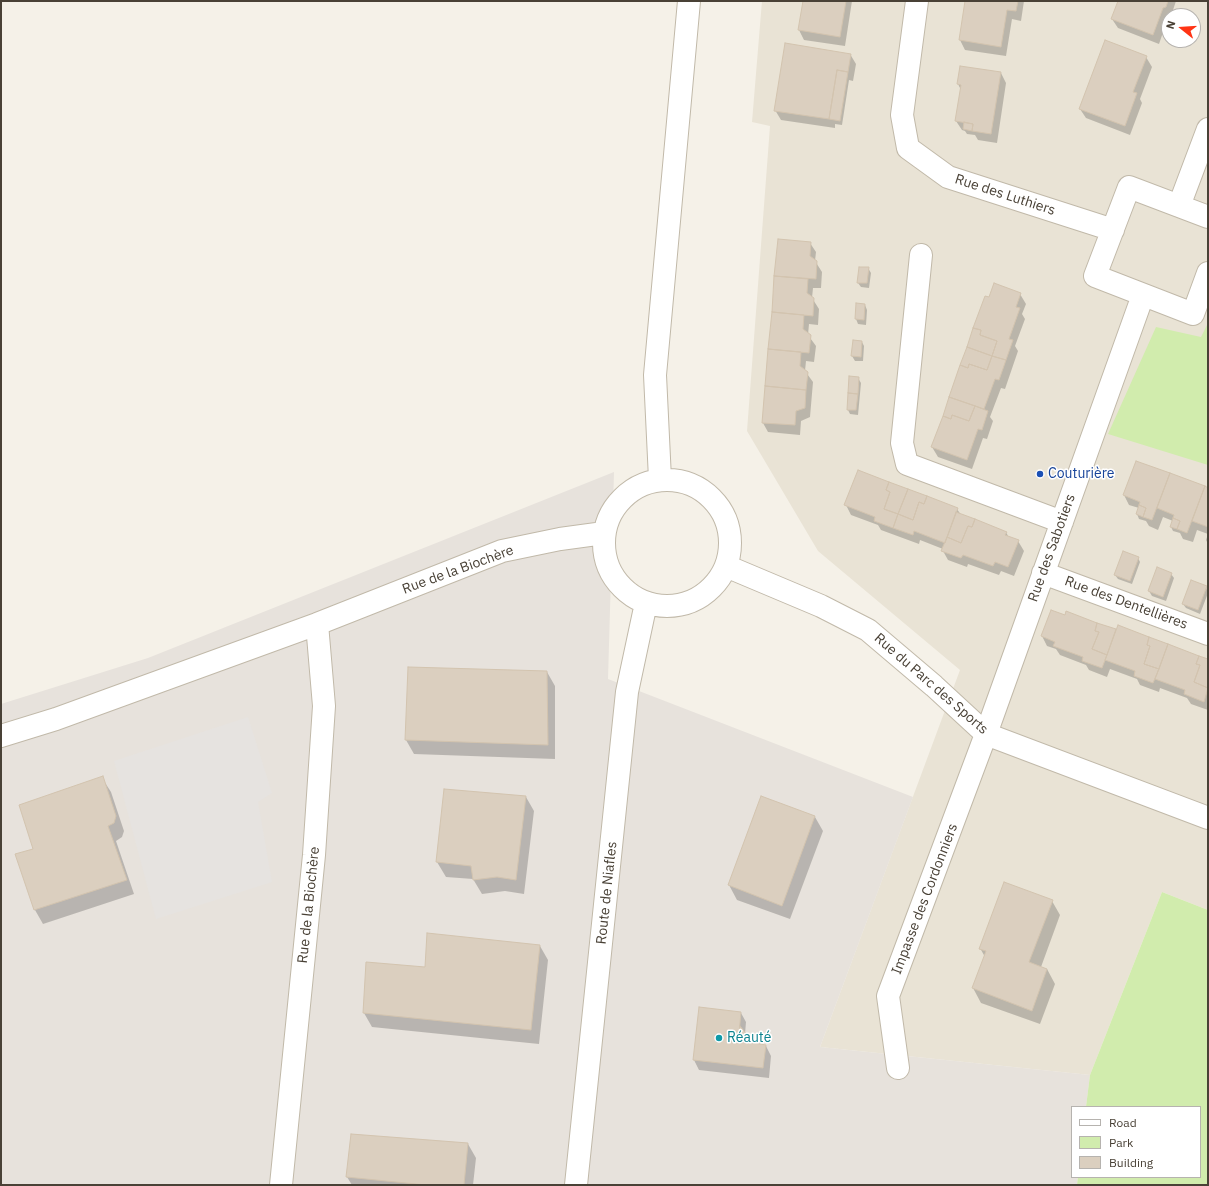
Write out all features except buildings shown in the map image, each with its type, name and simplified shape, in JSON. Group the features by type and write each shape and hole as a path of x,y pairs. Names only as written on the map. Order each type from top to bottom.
{"street":[{"path":"660,479 655,375 689,1"},
{"name":"Rue des Luthiers","path":"917,1 902,115 908,148 948,177 1113,230"},
{"path":"1179,206 1208,129"},
{"path":"1208,217 1129,187 1095,276 1192,314 1208,273"},
{"path":"921,255 902,443 908,464 1062,522"},
{"name":"Rue des Sabotiers","path":"986,734 1143,295"},
{"path":"660,479 682,480 702,489 718,504 728,523 731,545 726,566 716,583 702,596 684,604 665,606 646,603 631,595 617,583 608,568 604,551 604,533 610,513 623,496 640,485 660,479"},
{"name":"Rue de la Biochère","path":"1,736 56,719 317,624 502,551 560,539 604,533"},
{"name":"Rue du Parc des Sports","path":"726,566 821,606 868,630 934,686 986,734 1208,818"},
{"name":"Rue des Dentellières","path":"1043,573 1208,634"},
{"name":"Route de Niafles","path":"576,1185 627,692 646,603"},
{"name":"Rue de la Biochère","path":"281,1185 314,855 324,706 317,624"},
{"name":"Impasse des Cordonniers","path":"898,1068 888,996 986,734"}],"shaded area":[{"path":"762,1 1208,1 1208,910 1162,892 1090,1075 820,1047 960,670 818,551 747,431 770,126 752,122"},
{"path":"614,472 608,679 913,797 820,1047 1090,1075 1086,1106 1071,1106 1071,1178 1078,1178 1077,1185 1,1185 1,704 148,658"},
{"path":"248,717 272,793 258,802 272,882 156,919 114,761"}],"green space":[{"path":"1208,323 1208,465 1108,434 1156,327 1201,337"},
{"path":"1162,892 1208,910 1208,1185 1077,1185 1078,1178 1201,1178 1201,1106 1086,1106 1090,1075"}],"place":[{"name":"Couturière","path":"1040,474"},
{"name":"Réauté","path":"719,1038"}]}
